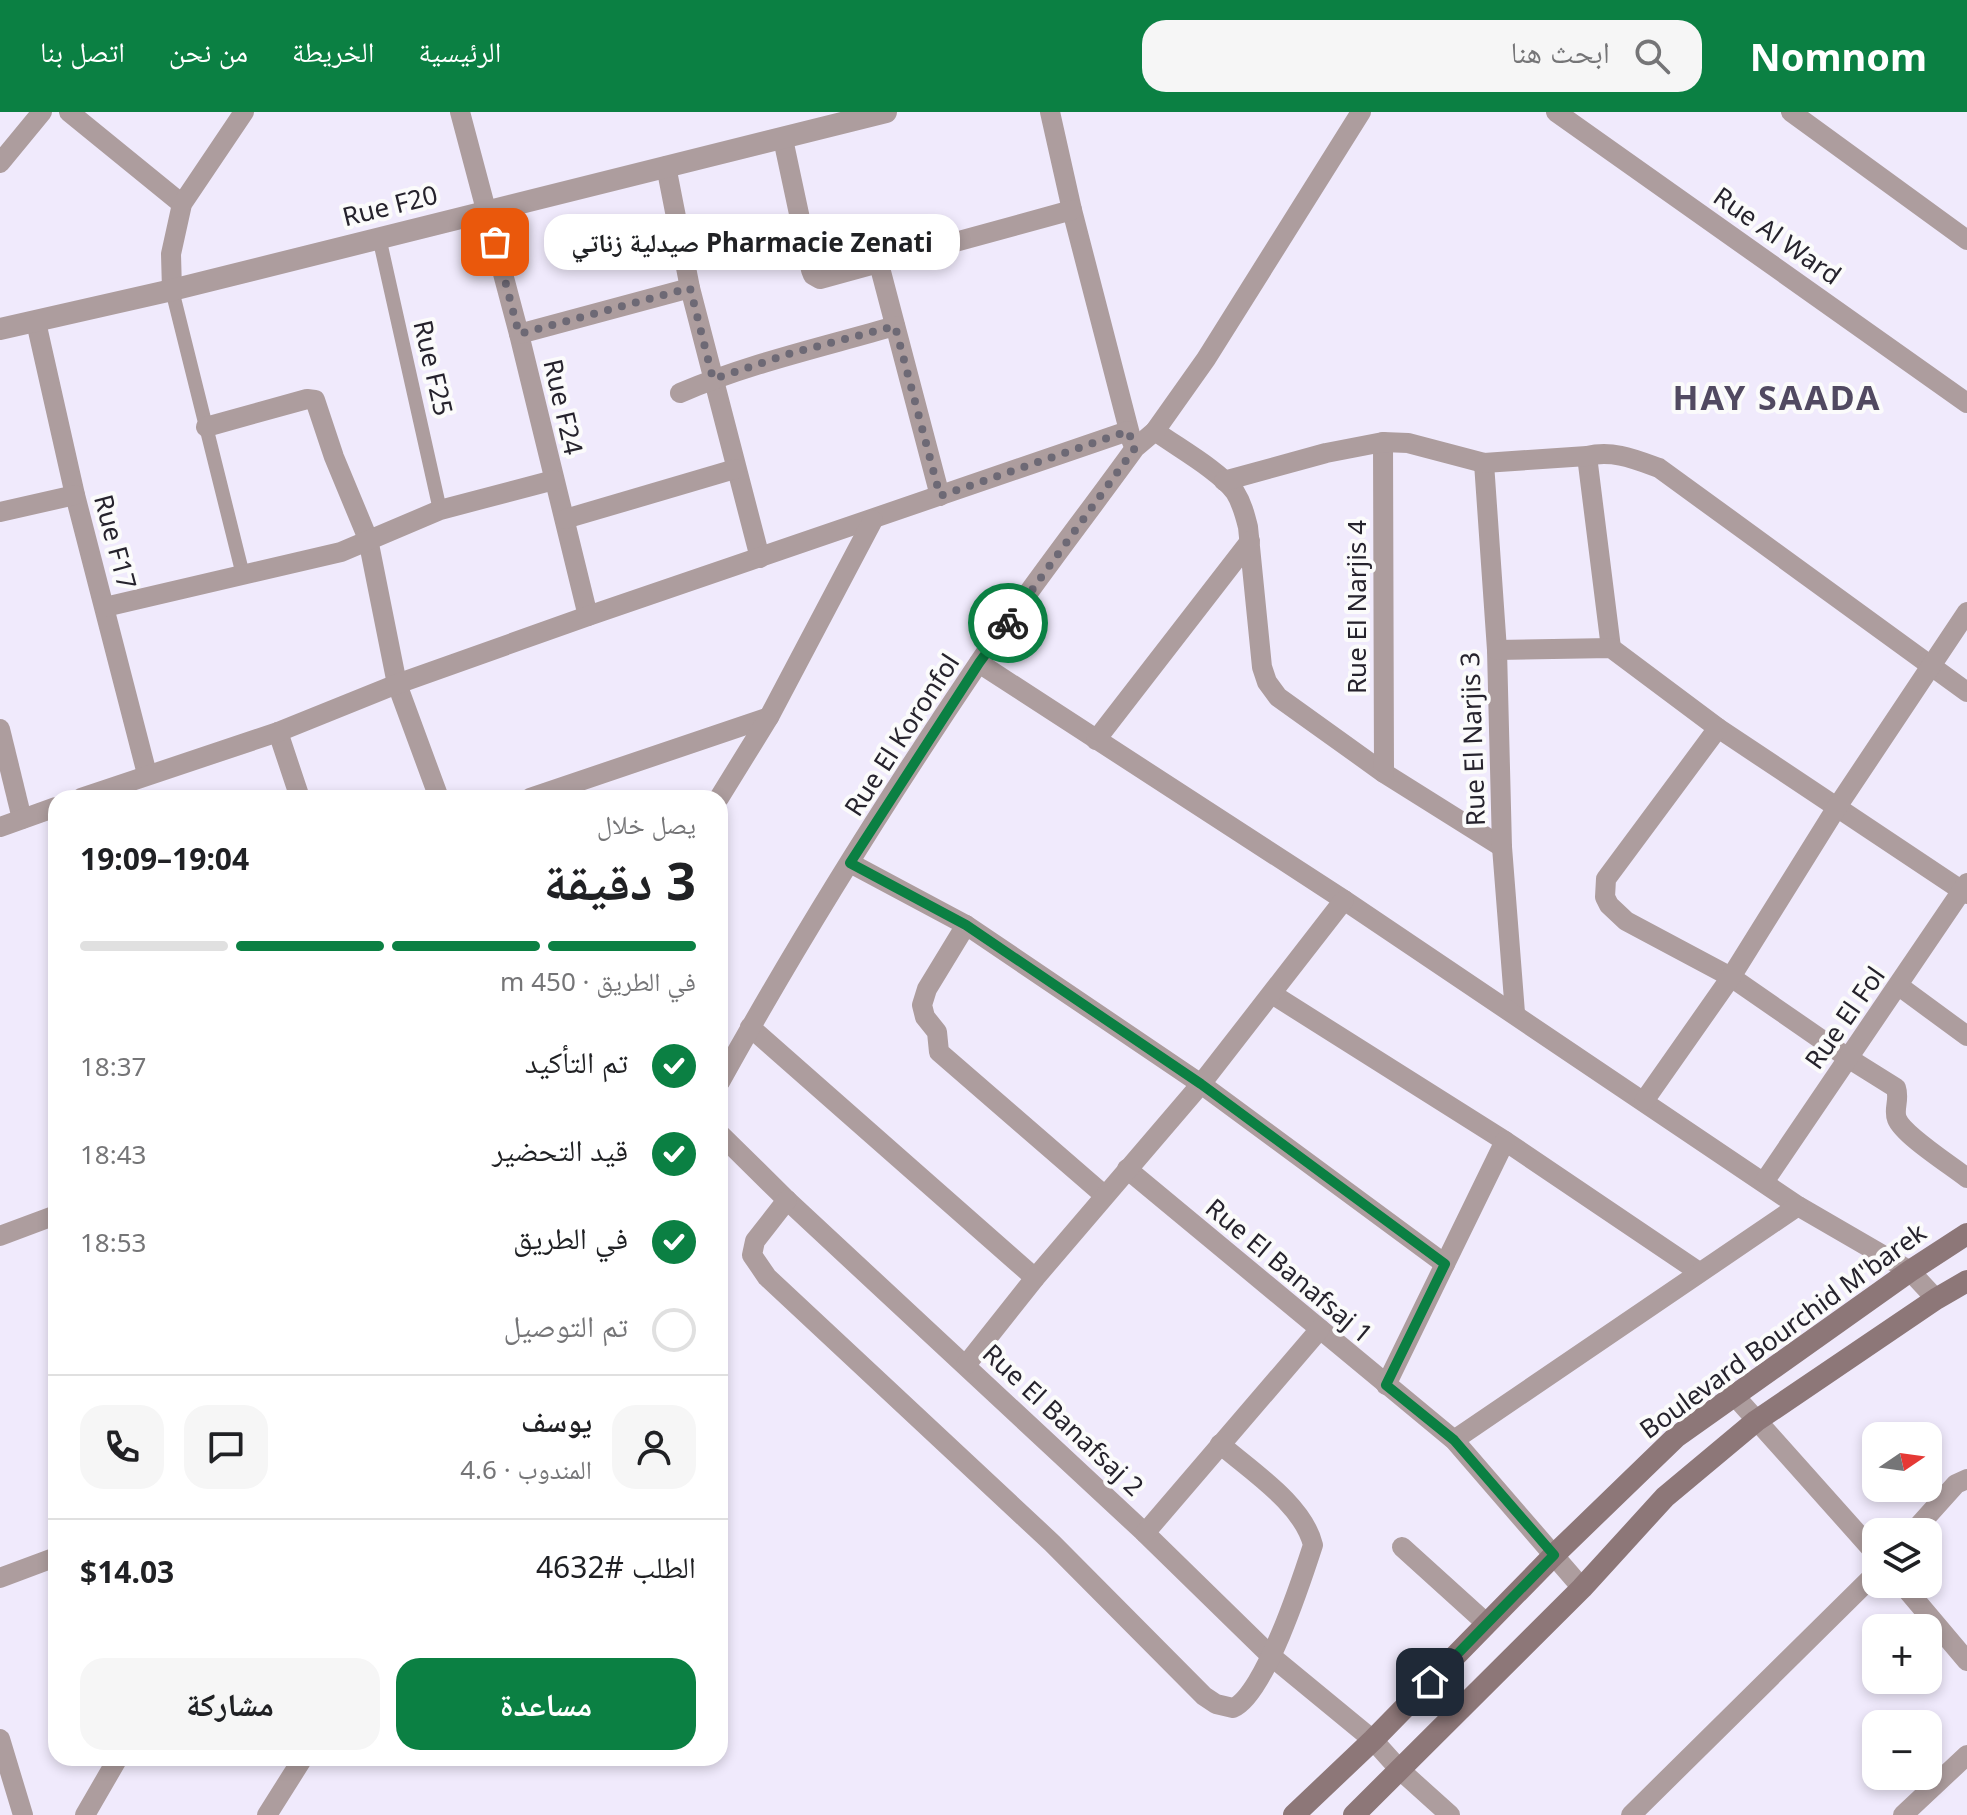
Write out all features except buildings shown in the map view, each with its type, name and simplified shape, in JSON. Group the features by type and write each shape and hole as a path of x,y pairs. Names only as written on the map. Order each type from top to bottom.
{"main road":[{"name":"Boulevard Bourchid M'barek","path":"1294,1815 1676,1437 1733,1394 1967,1234"},
{"path":"1354,1815 1582,1588 1665,1497 1756,1421 1967,1281"}],"street":[{"path":"0,163 42,112"},
{"path":"69,112 182,204"},
{"path":"243,575 172,290 171,254 182,204 244,112"},
{"name":"Rue F24","path":"460,112 519,334 588,616"},
{"name":"Rue F20","path":"0,329 172,290 886,112"},
{"path":"103,790 278,732 397,684 588,616 940,496 1131,439 1050,112"},
{"name":"Rue El Koronfol","path":"728,1067 850,863 979,663 1131,439 1155,431 1206,359 1361,112"},
{"name":"Rue Al Ward","path":"1556,112 1967,403"},
{"path":"1791,112 1967,240"},
{"path":"783,139 813,275 820,279 1072,210"},
{"path":"666,166 690,288 760,558"},
{"name":"Rue F25","path":"379,237 440,510"},
{"path":"879,264 940,496"},
{"path":"519,334 690,288"},
{"name":"Rue F17","path":"36,322 75,495 147,774"},
{"path":"680,393 792,353 895,326"},
{"path":"206,427 307,399 315,400 334,457 368,539 397,684 436,790"},
{"path":"1155,431 1224,481 1243,507 1250,541 1260,649 1267,682 1278,697 1384,773 1502,847"},
{"path":"1224,481 1326,453 1383,442 1408,443 1484,463 1587,456 1604,452 1630,457 1659,468 1967,692"},
{"name":"Rue El Narjis 4","path":"1383,442 1384,773"},
{"path":"1587,456 1611,648"},
{"name":"Rue El Narjis 3","path":"1484,463 1497,650 1502,847 1515,1013"},
{"path":"565,519 735,469"},
{"path":"105,607 341,552 440,510 554,480"},
{"path":"0,512 75,495"},
{"path":"724,790 769,717 873,520"},
{"path":"1096,740 1250,541"},
{"path":"1644,1101 1731,977 1837,807 1967,612"},
{"path":"1497,650 1611,648 1718,728 1965,889"},
{"path":"979,663 1515,1013 1798,1206 1910,1271 1936,1299"},
{"path":"554,790 769,717"},
{"path":"1718,728 1606,879 1609,905 1626,921 1731,977 1896,1088 1899,1098 1895,1112 1901,1126 1967,1178"},
{"path":"0,729 22,819"},
{"path":"278,732 297,790"},
{"path":"0,827 48,810"},
{"path":"850,863 966,925 1201,1084 1445,1264"},
{"name":"Rue El Fol","path":"1764,1182 1965,889"},
{"path":"966,1365 1104,1195 1201,1084 1344,900"},
{"path":"966,925 927,989 922,1005 925,1017 937,1032 939,1052 1104,1195"},
{"path":"1899,986 1967,1036"},
{"path":"1272,994 1505,1141 1699,1272"},
{"path":"750,1027 1035,1278"},
{"path":"1386,1385 1505,1141"},
{"name":"Rue El Banafsaj 2","path":"728,1142 1145,1533 1271,1656 1373,1740 1400,1770 1450,1815"},
{"name":"Rue El Banafsaj 1","path":"1127,1169 1454,1440 1582,1588"},
{"path":"787,1200 755,1241 752,1255 767,1277 1052,1543 1204,1696 1225,1707 1239,1705 1271,1656 1313,1545 1309,1530 1296,1510 1220,1444"},
{"path":"1454,1440 1798,1206"},
{"path":"0,1236 48,1218"},
{"path":"1145,1533 1320,1329"},
{"path":"1733,1394 1862,1538"},
{"path":"1926,1518 1956,1484 1967,1479"},
{"path":"1402,1547 1486,1623"},
{"path":"0,1578 48,1560"},
{"path":"1631,1815 1862,1587"},
{"path":"1914,1598 1967,1661"},
{"path":"0,1739 23,1815"},
{"path":"1903,1815 1967,1755"},
{"path":"85,1815 113,1766"},
{"path":"267,1815 298,1766"}],"way so far":[{"path":"495,242 519,334 690,288 713,379 792,353 895,326 940,496 1128,431 1135,448 1008,623"}],"place":[{"name":"Pharmacie Zenati صيدلية زناتي","path":"495,242"}],"district":[{"name":"HAY SAADA","path":"1777,398"}],"route":[{"path":"1008,623 850,863 966,925 1201,1084 1445,1264 1386,1385 1454,1440 1554,1555 1430,1682"}]}
